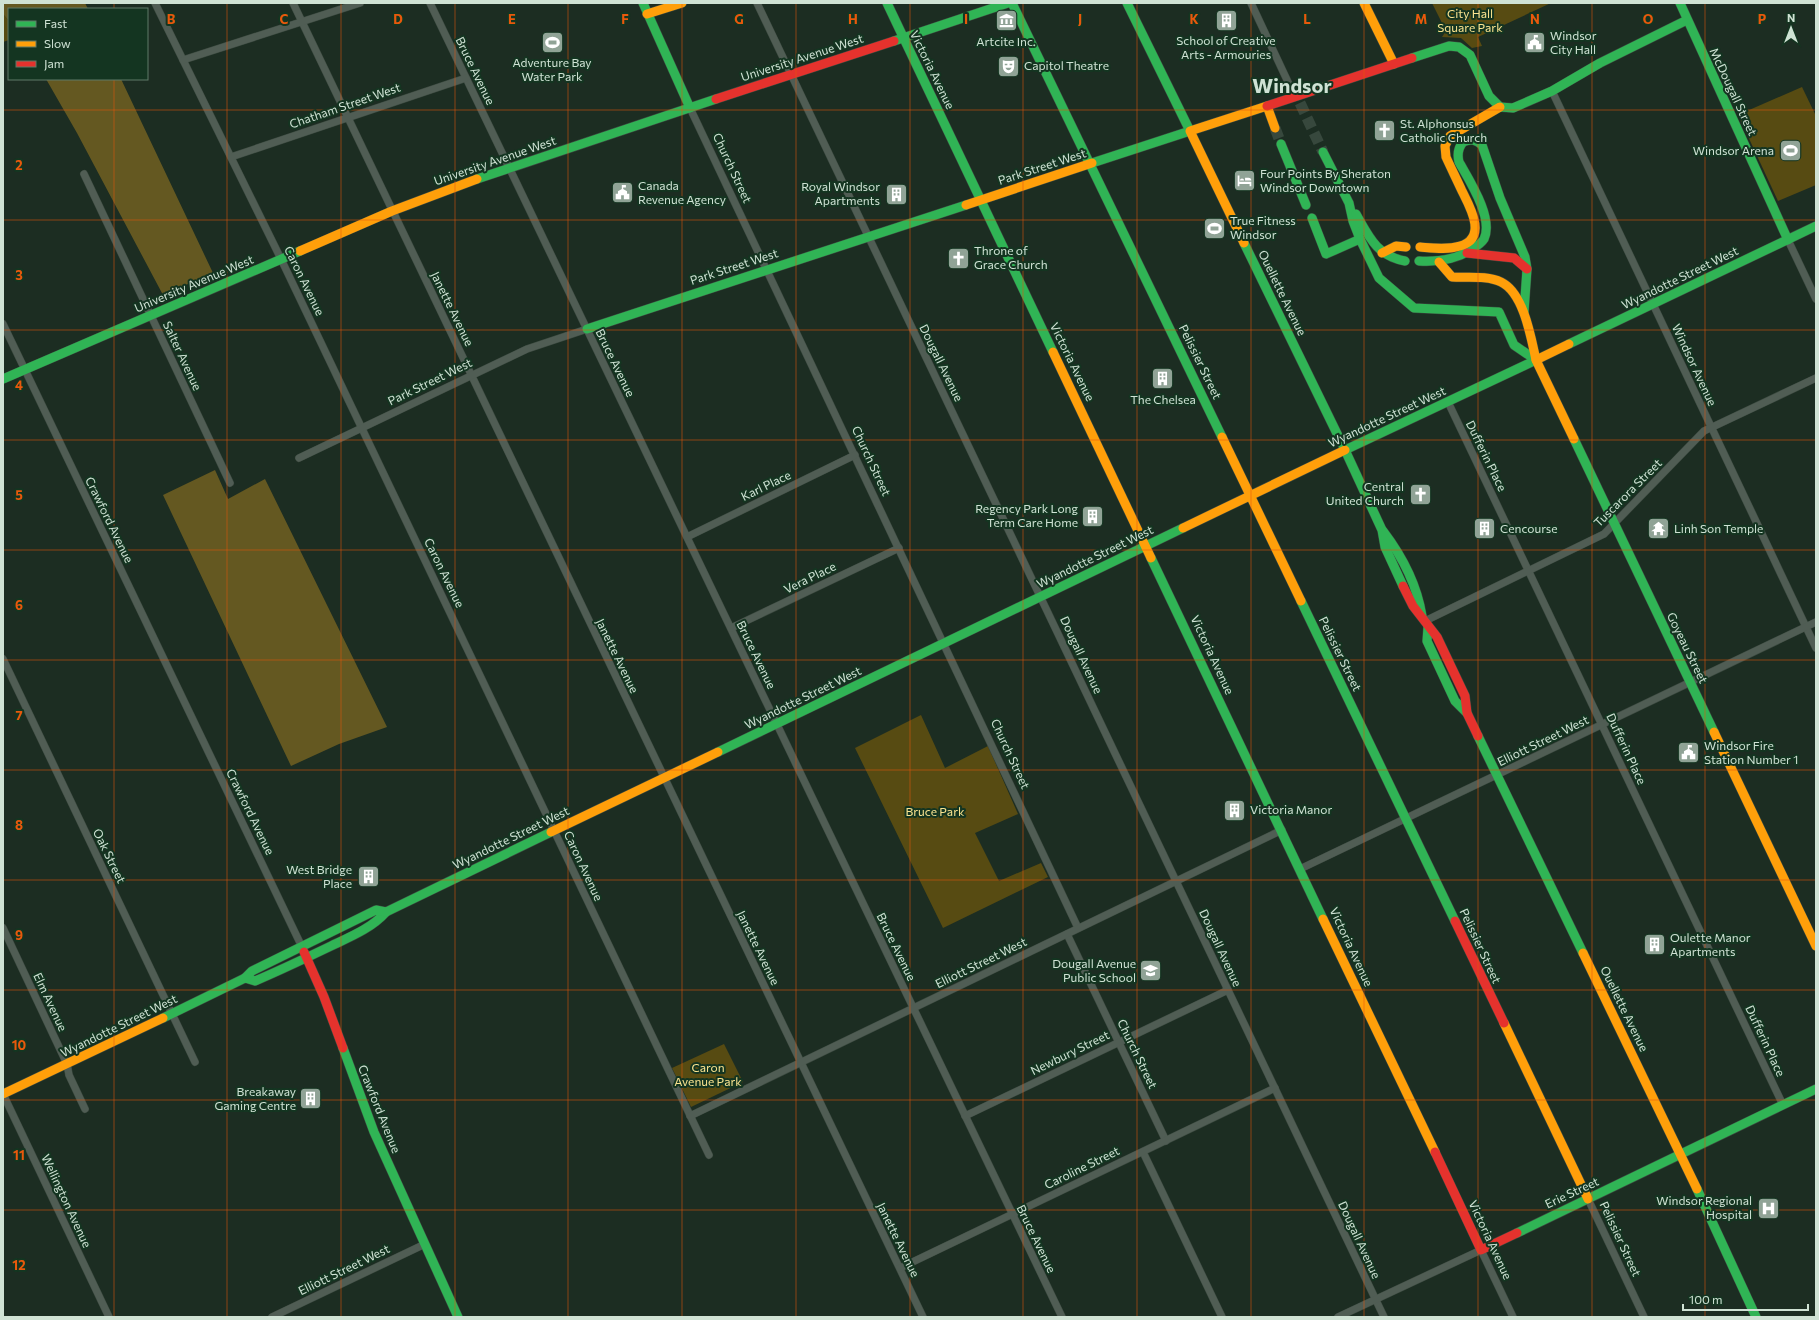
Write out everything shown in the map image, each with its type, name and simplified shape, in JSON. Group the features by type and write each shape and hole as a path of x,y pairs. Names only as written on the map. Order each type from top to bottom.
{"main road":[{"name":"Church Street","path":"643,3 690,108"},
{"path":"647,14 682,3"},
{"name":"Victoria Avenue","path":"887,3 1147,546 1481,1250"},
{"name":"University Avenue West","path":"3,379 392,211 509,167 1008,3"},
{"name":"Pelissier Street","path":"1012,3 1251,496 1588,1199"},
{"name":"Ouellette Avenue","path":"1127,3 1345,450 1382,530 1394,544 1421,602 1425,621 1437,637 1465,696 1467,713 1498,774 1681,1155 1756,1317"},
{"path":"1364,3 1394,64"},
{"name":"McDougall Street","path":"1680,3 1788,240"},
{"path":"1420,247 1453,249 1466,245 1474,238 1476,225 1474,217 1446,157 1444,149 1445,143 1450,136 1500,108 1513,108 1552,91 1600,63 1687,20"},
{"name":"Park Street West","path":"587,329 1444,47 1459,47 1470,55 1489,96 1500,108"},
{"path":"1267,106 1275,128"},
{"path":"1419,261 1439,262 1467,253 1483,241 1487,228 1485,215 1457,157 1460,144 1465,140 1474,139 1482,145 1500,198 1523,250 1527,269 1524,312"},
{"path":"1281,144 1306,205"},
{"path":"1323,152 1349,203 1376,246 1382,253 1394,259 1406,260"},
{"path":"1349,203 1353,221 1360,239 1379,278 1414,308 1499,312 1514,345 1536,360"},
{"path":"1312,218 1326,254 1360,239"},
{"name":"Wyandotte Street West","path":"245,978 255,981 307,958 357,934 380,919 386,912 454,879 1345,450 1816,226"},
{"path":"1382,253 1396,246 1406,247"},
{"path":"1467,253 1510,257 1527,269"},
{"path":"1439,262 1452,277 1494,280 1509,286 1524,312"},
{"name":"Goyeau Street","path":"1524,312 1536,360 1816,946"},
{"name":"Wyandotte Street West","path":"3,1094 245,978 252,971 376,910 386,912"},
{"name":"Crawford Avenue","path":"302,947 324,997 374,1132 458,1317"},
{"name":"Erie Street","path":"1481,1250 1816,1089"}],"street":[{"name":"Caron Avenue","path":"155,3 281,259 708,1155"},
{"name":"Janette Avenue","path":"293,3 923,1317"},
{"path":"183,60 360,3"},
{"name":"Bruce Avenue","path":"430,3 1062,1317"},
{"name":"Dougall Avenue","path":"757,3 1384,1317"},
{"path":"1250,3 1295,97"},
{"name":"Chatham Street West","path":"231,157 466,78"},
{"name":"Windsor Avenue","path":"1552,91 1816,648"},
{"name":"Church Street","path":"690,108 1078,928"},
{"name":"Salter Avenue","path":"84,174 230,483"},
{"name":"McDougall Street","path":"1788,240 1816,299"},
{"name":"Crawford Avenue","path":"3,324 302,947"},
{"name":"Park Street West","path":"298,458 527,349 587,329"},
{"name":"Tuscarora Street","path":"1425,621 1604,534 1704,431 1816,378"},
{"name":"Dufferin Place","path":"1448,402 1783,1105"},
{"name":"Karl Place","path":"687,537 855,455"},
{"name":"Vera Place","path":"731,628 899,548"},
{"name":"Elliott Street West","path":"1300,869 1816,622"},
{"name":"Oak Street","path":"3,659 195,1062"},
{"name":"Elliott Street West","path":"690,1116 1282,830"},
{"name":"Elm Avenue","path":"3,928 68,1064 69,1075 85,1109"},
{"name":"Church Street","path":"1067,934 1166,1141"},
{"name":"Newbury Street","path":"965,1116 1228,990"},
{"name":"Caroline Street","path":"900,1268 1275,1088"},
{"name":"Wellington Avenue","path":"3,1094 109,1317"},
{"path":"1143,1152 1222,1317"},
{"name":"Pelissier Street","path":"1588,1199 1644,1317"},
{"name":"Elliott Street West","path":"272,1317 425,1244"},
{"name":"Erie Street","path":"1338,1317 1481,1250"},
{"name":"Victoria Avenue","path":"1481,1250 1513,1317"}],"green space":[{"name":"City Hall Square Park","path":"1432,3 1551,3 1478,37 1482,46 1472,48 1461,38 1442,37 1446,31"},
{"path":"3,14 8,20 8,40 3,42"},
{"name":"Windsor Arena","path":"1802,87 1816,116 1816,185 1778,201 1739,117 1740,114"},
{"name":"Bruce Park","path":"921,715 945,768 988,746 1018,814 975,833 999,881 1041,863 1048,877 943,928 855,748"},
{"name":"Caron Avenue Park","path":"724,1044 743,1082 691,1107 672,1068"}],"shaded area":[{"path":"85,3 88,8 8,8 8,20 3,14 3,4"},
{"path":"47,80 121,80 213,273 163,295 77,133"},
{"path":"215,470 228,499 265,479 387,727 339,744 291,766 163,495"}],"tunnel":[{"path":"1293,88 1323,152"},
{"path":"1275,128 1281,144"}],"traffic: fast":[{"path":"643,3 690,108"},
{"path":"887,3 1053,352"},
{"path":"894,41 1008,3"},
{"path":"1012,3 1222,437"},
{"path":"1092,163 1190,131 1127,3"},
{"path":"1680,3 1788,240"},
{"path":"1500,107 1513,108 1552,91 1600,63 1687,20"},
{"path":"1412,58 1449,46 1459,47 1470,55 1489,96 1500,107"},
{"path":"477,179 716,99"},
{"path":"1419,261 1439,261 1463,254 1481,243 1484,239 1486,221 1483,210 1479,199 1459,162 1458,156 1458,151 1463,142 1468,140 1475,141 1482,145 1500,198 1525,257 1527,269 1524,312"},
{"path":"1281,144 1306,205"},
{"path":"1323,152 1349,203 1353,221 1360,239 1379,278 1414,308 1499,312 1514,345 1536,360"},
{"path":"587,329 966,205"},
{"path":"1356,214 1370,238 1381,250 1387,255 1405,261"},
{"path":"1312,218 1326,254 1360,239"},
{"path":"1569,344 1816,226"},
{"path":"1244,243 1345,450 1382,530 1385,547 1403,586"},
{"path":"3,379 300,251"},
{"path":"1345,450 1536,360"},
{"path":"1574,439 1714,732"},
{"path":"718,752 1183,528"},
{"path":"1383,531 1408,571 1420,604 1422,616"},
{"path":"1151,558 1323,919"},
{"path":"1301,601 1455,921"},
{"path":"1428,627 1427,641 1455,701 1467,713"},
{"path":"1478,736 1583,953"},
{"path":"245,978 255,981 346,939 374,923 386,912 551,832"},
{"path":"163,1018 245,978 252,971 376,910 386,912"},
{"path":"343,1048 374,1132 458,1317"},
{"path":"1517,1233 1816,1089"},
{"path":"1697,1189 1756,1317"}],"traffic: slow":[{"path":"647,14 682,3"},
{"path":"1364,3 1394,64"},
{"path":"1244,243 1190,131 1267,106 1275,128"},
{"path":"1420,247 1451,248 1468,242 1473,236 1475,229 1472,213 1446,157 1445,146 1450,136 1500,107"},
{"path":"966,205 1092,163"},
{"path":"300,251 392,211 477,179"},
{"path":"1382,253 1396,246 1406,247"},
{"path":"1439,262 1452,277 1490,278 1501,282 1509,288 1521,306 1529,329 1536,360"},
{"path":"1569,344 1536,360 1574,439"},
{"path":"1053,352 1151,558"},
{"path":"1222,437 1301,601"},
{"path":"1183,528 1345,450"},
{"path":"1714,732 1816,946"},
{"path":"551,832 718,752"},
{"path":"1323,919 1435,1152"},
{"path":"1583,953 1697,1189"},
{"path":"3,1094 163,1018"},
{"path":"1504,1023 1588,1199"}],"traffic: jam":[{"path":"716,99 894,41"},
{"path":"1267,106 1412,58"},
{"path":"1467,253 1514,258 1527,269"},
{"path":"1403,586 1413,606 1437,637 1465,696 1467,713 1478,736"},
{"path":"1455,921 1504,1023"},
{"path":"304,952 324,997 343,1048"},
{"path":"1435,1152 1481,1250 1517,1233"}],"place":[{"name":"School of Creative Arts - Armouries","path":"1226,20"},
{"name":"Artcite Inc.","path":"1006,21"},
{"name":"Adventure Bay Water Park","path":"552,42"},
{"name":"Windsor City Hall","path":"1534,43"},
{"name":"Capitol Theatre","path":"1009,66"},
{"name":"St. Alphonsus Catholic Church","path":"1385,131"},
{"name":"Windsor Arena","path":"1790,151"},
{"name":"Four Points By Sheraton Windsor Downtown","path":"1245,181"},
{"name":"Canada Revenue Agency","path":"622,193"},
{"name":"Royal Windsor Apartments","path":"896,194"},
{"name":"True Fitness Windsor","path":"1214,228"},
{"name":"Throne of Grace Church","path":"959,258"},
{"name":"The Chelsea","path":"1163,379"},
{"name":"Central United Church","path":"1420,494"},
{"name":"Regency Park Long Term Care Home","path":"1093,516"},
{"name":"Cencourse","path":"1484,529"},
{"name":"Linh Son Temple","path":"1658,529"},
{"name":"Windsor Fire Station Number 1","path":"1688,753"},
{"name":"Victoria Manor","path":"1234,810"},
{"name":"West Bridge Place","path":"368,877"},
{"name":"Oulette Manor Apartments","path":"1655,945"},
{"name":"Dougall Avenue Public School","path":"1151,971"},
{"name":"Breakaway Gaming Centre","path":"311,1099"},
{"name":"Windsor Regional Hospital","path":"1768,1208"}],"district":[{"name":"Windsor","path":"1292,86"}]}
